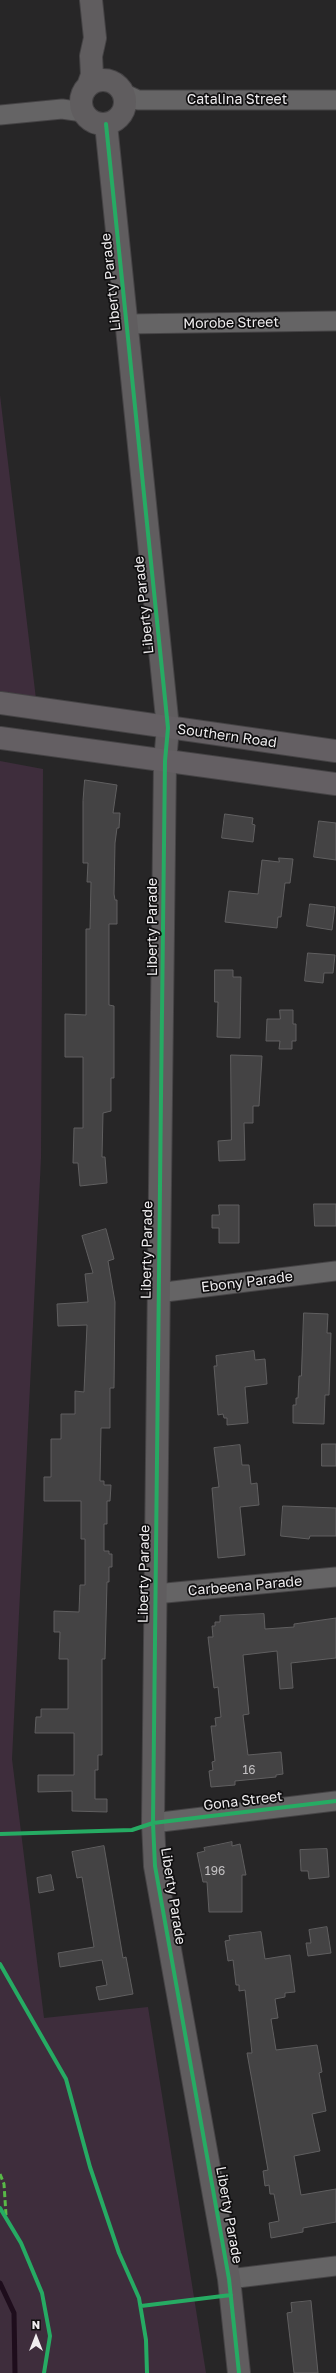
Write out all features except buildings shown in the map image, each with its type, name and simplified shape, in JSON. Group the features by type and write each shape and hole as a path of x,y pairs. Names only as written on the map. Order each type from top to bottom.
{"main road":[{"name":"Southern Road","path":"0,703 336,751"},
{"path":"0,738 336,784"}],"street":[{"path":"79,101 92,76 91,56 95,38 91,0"},
{"path":"95,38 103,52 106,73 124,96"},
{"path":"0,116 79,101 99,80 124,96"},
{"path":"79,101 90,120 106,124 115,120 124,96"},
{"name":"Catalina Street","path":"124,96 336,100"},
{"name":"Liberty Parade","path":"106,124 168,728 165,760 163,1040 158,1293 153,1823 155,1866 230,2279 239,2373"},
{"name":"Morobe Street","path":"126,324 336,322"},
{"name":"Ebony Parade","path":"158,1293 336,1271"},
{"name":"Carbeena Parade","path":"155,1594 336,1577"},
{"name":"Gona Street","path":"153,1823 336,1801"},
{"path":"230,2279 336,2266"}],"shaded area":[{"path":"0,395 36,699 0,694"},
{"path":"0,761 43,769 41,1158 12,1759 44,2018 148,2007 206,2373 0,2373"}],"waterway":[{"path":"0,2283 14,2313 15,2373"}],"marked path":[{"path":"0,2174 4,2184 6,2215"}],"cycle path":[{"path":"106,124 168,728 165,761 157,1425 153,1823 155,1866 229,2279 239,2373"},
{"path":"0,1834 132,1830 153,1823 336,1801"},
{"path":"0,1964 66,2079 90,2167 119,2253 139,2298 146,2340 147,2373"},
{"path":"0,2208 21,2243 42,2293 50,2336 44,2373"},
{"path":"141,2306 231,2295"}]}
